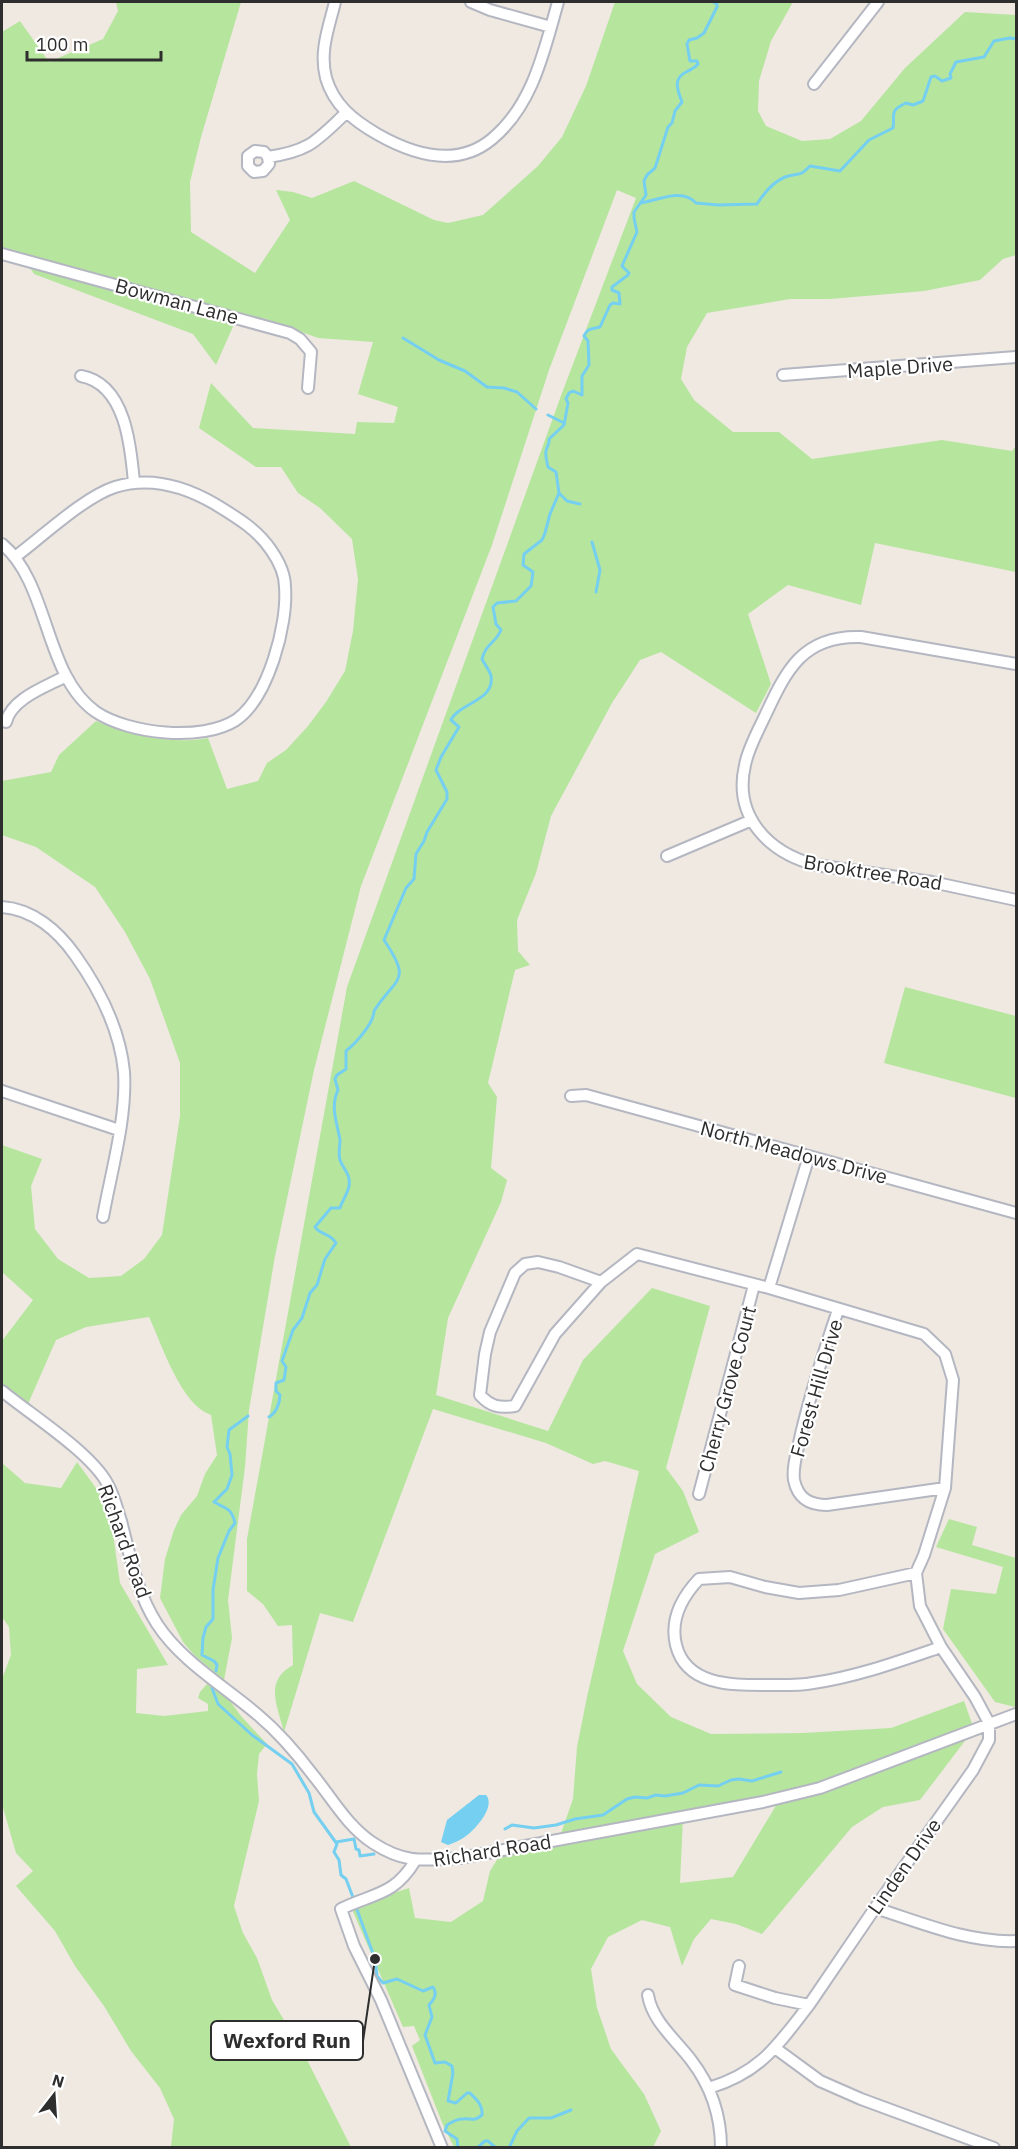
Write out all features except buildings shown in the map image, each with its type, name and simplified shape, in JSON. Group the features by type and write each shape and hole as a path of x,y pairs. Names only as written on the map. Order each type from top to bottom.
{"street":[{"path":"335,2 324,44 324,65 330,88 346,113 387,140 419,153 447,156 475,150 493,139 507,124 531,89 538,73 558,2"},
{"path":"471,2 490,10 550,27"},
{"path":"814,84 878,2"},
{"path":"268,157 302,150 346,113"},
{"name":"Bowman Lane","path":"2,254 290,333 300,339 311,352 308,388"},
{"name":"Maple Drive","path":"783,375 1017,357"},
{"path":"81,376 91,378 106,389 119,410 129,435 134,483"},
{"path":"2,544 15,558 30,586 66,676 88,706 108,718 159,731 188,733 209,731 236,720 255,699 270,667 280,637 286,597 283,574 271,549 249,525 195,494 161,483 134,483 115,487 92,498 15,558"},
{"name":"Brooktree Road","path":"1017,664 861,637 832,639 813,647 798,658 786,673 748,754 743,774 743,792 752,820 768,842 787,856 816,865 955,886 1017,900"},
{"path":"6,722 8,714 15,705 66,676"},
{"path":"667,856 752,820"},
{"path":"2,907 24,912 44,922 65,941 99,992 120,1050 124,1072 124,1092 103,1217"},
{"path":"2,1090 119,1130"},
{"name":"North Meadows Drive","path":"571,1096 586,1095 1017,1213"},
{"path":"769,1288 808,1156"},
{"path":"601,1282 538,1262 525,1264 515,1273 490,1332 485,1354 480,1395 489,1404 501,1408 515,1406 555,1334 601,1282 637,1254 769,1288 924,1334 945,1354 953,1380 945,1488 924,1555 915,1573 920,1606 940,1647 975,1697 989,1724"},
{"name":"Cherry Grove Court","path":"699,1494 754,1285"},
{"name":"Forest Hill Drive","path":"838,1310 817,1371 795,1463 794,1479 803,1499 814,1505 827,1505 945,1488"},
{"name":"Richard Road","path":"2,1391 87,1459 107,1482 116,1505 134,1572 157,1624 197,1666 260,1717 313,1774 345,1817 372,1842 394,1854 416,1861 460,1858 763,1802 820,1788 1017,1714"},
{"path":"915,1573 839,1590 800,1593 765,1587 730,1577 699,1579 681,1601 676,1618 673,1634 678,1655 690,1670 706,1680 727,1685 786,1685 814,1683 871,1669 940,1647"},
{"name":"Linden Drive","path":"709,2088 731,2081 747,2072 775,2049 809,2006 973,1770 989,1740 989,1724"},
{"path":"416,1861 406,1876 397,1884 341,1910 354,1946 381,2000 442,2148"},
{"path":"875,1908 968,1937 1017,1941"},
{"path":"739,1966 735,1985 809,2006"},
{"path":"648,1995 650,2007 692,2061 709,2088 718,2117 721,2148"},
{"path":"775,2049 820,2081 861,2099 994,2148"}],"green space":[{"path":"116,2 241,2 190,182 191,232 255,273 290,220 276,190 312,198 354,181 434,220 448,223 483,215 538,166 562,137 586,86 615,2 793,2 771,41 759,81 758,111 766,126 802,141 830,139 861,121 905,68 965,12 1016,15 1016,255 1003,259 980,280 924,291 830,299 790,299 707,313 687,347 681,379 694,400 733,432 779,432 812,459 942,440 1012,451 1016,446 1016,572 875,543 861,605 788,585 748,614 771,684 756,713 661,652 640,660 612,703 551,816 536,873 517,920 518,951 530,965 515,970 488,1083 497,1097 491,1168 507,1180 501,1202 448,1318 436,1395 548,1431 583,1360 652,1288 710,1306 666,1468 683,1491 699,1532 655,1554 623,1651 637,1684 671,1717 711,1734 803,1733 891,1728 964,1701 974,1729 920,1800 883,1807 852,1827 762,1934 736,1924 711,1919 694,1939 682,1966 670,1927 642,1920 608,1937 591,1969 597,2008 611,2049 644,2094 661,2131 653,2147 454,2147 412,2046 420,2040 414,2026 403,2027 351,1907 409,1888 415,1918 451,1922 483,1901 490,1871 503,1850 559,1839 573,1799 577,1747 587,1697 639,1471 605,1461 593,1464 546,1443 433,1409 353,1622 320,1613 284,1732 275,1694 278,1678 293,1665 292,1625 278,1626 263,1604 247,1591 247,1539 347,987 562,393 636,198 617,190 549,370 492,545 361,886 314,1070 275,1256 249,1410 245,1467 228,1600 232,1638 224,1680 195,1656 183,1642 160,1598 165,1559 174,1530 181,1515 197,1496 205,1474 217,1455 211,1415 200,1409 182,1387 166,1358 149,1317 86,1327 56,1340 28,1404 2,1385 2,1341 33,1300 2,1272 2,1145 42,1159 31,1186 35,1229 58,1259 89,1278 121,1276 144,1259 162,1235 180,1116 180,1063 150,979 125,932 95,887 36,847 2,835 2,781 51,772 59,755 96,721 122,731 150,737 180,740 208,738 227,789 258,781 267,763 286,750 308,726 345,671 353,631 358,579 352,539 320,508 298,493 281,467 256,467 199,428 211,383 253,428 355,434 357,422 394,423 398,407 358,394 373,342 318,338 263,318 235,322 216,365 193,334 34,274 29,266 2,250 2,32 20,21 49,62 103,39 118,11","holes":["780,1799 733,1877 680,1883 683,1817"]},
{"path":"905,987 1016,1016 1016,1098 884,1063"},
{"path":"77,1462 109,1506 120,1583 168,1665 137,1669 136,1713 164,1716 208,1711 208,1704 198,1698 207,1684 227,1697 267,1744 259,1754 257,1774 259,1801 234,1906 243,1933 257,1958 272,2000 302,2050 351,2147 171,2147 174,2119 160,2088 131,2051 104,2006 75,1966 55,1931 16,1886 33,1871 16,1853 2,1804 2,1679 11,1655 9,1627 2,1617 2,1463 25,1483 61,1488"},
{"path":"949,1519 977,1527 972,1545 1016,1558 1015,1707 995,1702 943,1629 951,1589 996,1594 1003,1567 936,1547"}],"water":[{"path":"479,1795 486,1795 488,1805 479,1823 470,1833 457,1841 448,1845 441,1842 447,1820"}],"waterway":[{"path":"269,1417 276,1410 279,1401 280,1395 276,1391 276,1383 284,1380 286,1367 282,1361 293,1330 302,1318 310,1293 317,1285 325,1259 336,1243 315,1227 331,1208 340,1208 349,1186 348,1175 339,1158 340,1140 334,1109 338,1090 335,1079 346,1069 346,1051 364,1032 374,1011 398,978 398,964 384,940 406,888 414,879 416,854 447,799 447,792 436,770 459,727 451,720 461,709 488,691 491,684 491,676 482,659 501,630 496,624 493,607 497,603 516,601 531,586 533,572 523,565 524,554 542,540 559,493 556,472 548,467 546,459 549,439 564,425 568,403 566,399 569,393 573,391 582,395 582,376 589,365 588,341 584,336 585,333 590,329 600,327 610,305 620,304 619,293 612,290 612,287 629,273 622,266 637,232 634,212 646,195 644,181 655,168 668,127 682,102 677,86 679,78 698,64 697,61 690,61 687,44 689,40 704,33 717,7 717,4 713,2"},
{"path":"641,203 684,196 696,203 757,204 777,182 785,177 801,173 810,166 840,171 869,140 893,128 894,113 897,108 906,103 913,105 923,101 931,77 935,76 942,81 951,78 950,74 956,62 984,57 994,41 1016,39"},
{"path":"403,338 439,360 465,371 487,387 504,388 517,392 536,409"},
{"path":"548,415 564,423"},
{"path":"559,493 567,501 580,504"},
{"path":"592,542 600,570 596,592"},
{"path":"216,1671 217,1665 214,1661 202,1655 203,1638 206,1627 213,1619 213,1590 218,1558 229,1531 235,1523 230,1511 214,1502 227,1489 232,1475 227,1447 229,1430 248,1416"},
{"path":"212,1688 218,1704 252,1735 292,1764 309,1793 314,1812 337,1844 334,1852 339,1860 341,1875 346,1879 354,1900"},
{"path":"505,1829 512,1825 534,1828 556,1825 575,1819 603,1815 627,1799 635,1797 647,1798 683,1793 699,1785 718,1786 739,1779 752,1781 781,1772"},
{"path":"336,1842 354,1839 360,1856 374,1854"},
{"path":"356,1907 375,1959 377,1976 383,1983 397,1979 423,1991 433,1987 435,1997 429,2005 432,2017 425,2035 435,2063 445,2062 452,2066 448,2101 456,2103 470,2093 482,2108 482,2115 477,2118 460,2119 447,2125 445,2131 457,2139 458,2148"},
{"path":"509,2148 517,2131 529,2118 551,2118 571,2110"},
{"path":"477,2148 485,2141 496,2148"}],"place":[{"name":"Wexford Run","path":"375,1959"}]}
